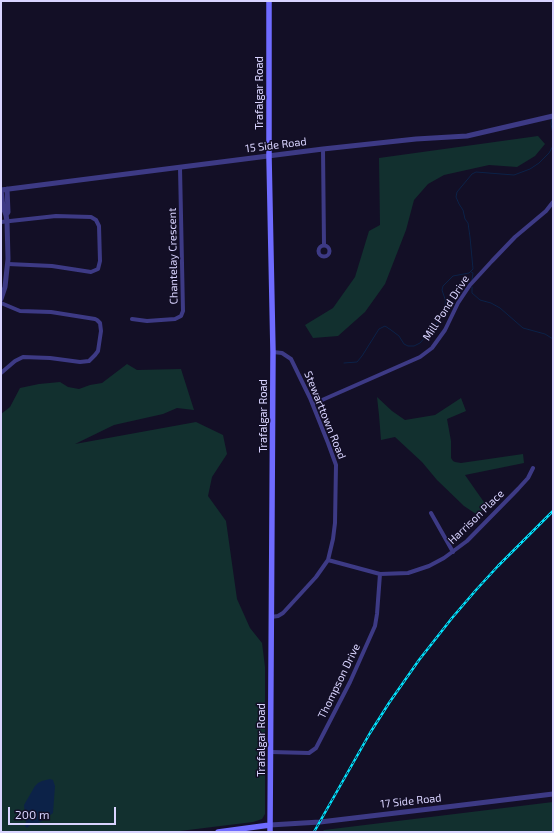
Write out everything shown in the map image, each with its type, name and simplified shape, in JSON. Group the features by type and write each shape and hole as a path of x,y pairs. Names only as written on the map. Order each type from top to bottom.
{"main road":[{"name":"Trafalgar Road","path":"269,1 269,157 273,352 270,832"},
{"path":"218,832 270,825"}],"street":[{"name":"15 Side Road","path":"1,190 323,149 416,139 467,136 551,117"},
{"path":"323,149 324,245"},
{"name":"Chantelay Crescent","path":"132,319 147,321 175,319 181,316 183,311 180,168"},
{"path":"1,190 3,207 6,215"},
{"path":"1,299 5,287 8,264 4,222 8,212 7,190"},
{"name":"Mill Pond Drive","path":"313,404 420,357 432,348 445,330 458,303 470,285 515,238 546,211 553,202"},
{"path":"4,222 56,216 91,216 96,220 99,226 100,261 98,269 91,272 52,266 8,264"},
{"path":"1,303 20,311 51,312 95,319 99,321 101,328 98,351 89,361 80,362 50,358 23,357 14,361 1,373"},
{"name":"Stewarttown Road","path":"271,617 278,616 282,613 316,577 328,560 334,528 336,466 313,404 291,359 282,353 273,352"},
{"name":"Harrison Place","path":"328,560 380,574 408,572 429,566 444,558 467,541 528,478 533,468"},
{"path":"431,513 453,552"},
{"name":"Thompson Drive","path":"271,752 309,753 316,748 350,682 375,626 380,574"},
{"name":"17 Side Road","path":"270,825 320,822 553,794"}],"green space":[{"path":"538,136 545,144 535,156 517,167 489,165 444,175 428,184 414,200 406,230 385,284 365,312 338,336 313,338 305,325 333,308 355,277 369,231 380,225 379,158"},
{"path":"127,364 137,370 181,369 194,410 177,408 163,414 114,425 75,444 196,422 223,435 227,454 212,477 208,496 226,521 237,599 250,628 262,643 265,667 265,814 262,819 253,822 172,832 1,832 1,414 10,407 20,388 60,382 68,387 79,389 102,383"},
{"path":"377,397 392,411 405,420 435,415 461,398 466,411 447,419 451,441 451,458 453,461 461,463 523,454 524,463 465,475 486,505 483,510 476,514 464,506 437,480 422,462 395,437 381,440"},
{"path":"553,802 553,832 322,832 324,830"}],"water":[{"path":"50,779 53,780 55,786 53,813 38,823 31,824 27,828 25,826 24,805 38,783"}],"waterway":[{"path":"552,118 551,124 553,134"},
{"path":"344,363 357,362 379,329 385,326 399,336 404,344 408,346 414,346 420,343 436,325 446,302 442,290 443,286 453,276 469,273 473,269 468,223 456,197 457,192 472,174 476,172 514,175 530,169 539,163 549,153 553,146"},
{"path":"471,272 473,273 472,280"},
{"path":"472,287 472,293 480,300 491,303 500,308 523,328 545,334 553,339"}],"railway":[{"path":"314,832 370,733 419,660 476,590 553,511"}]}
